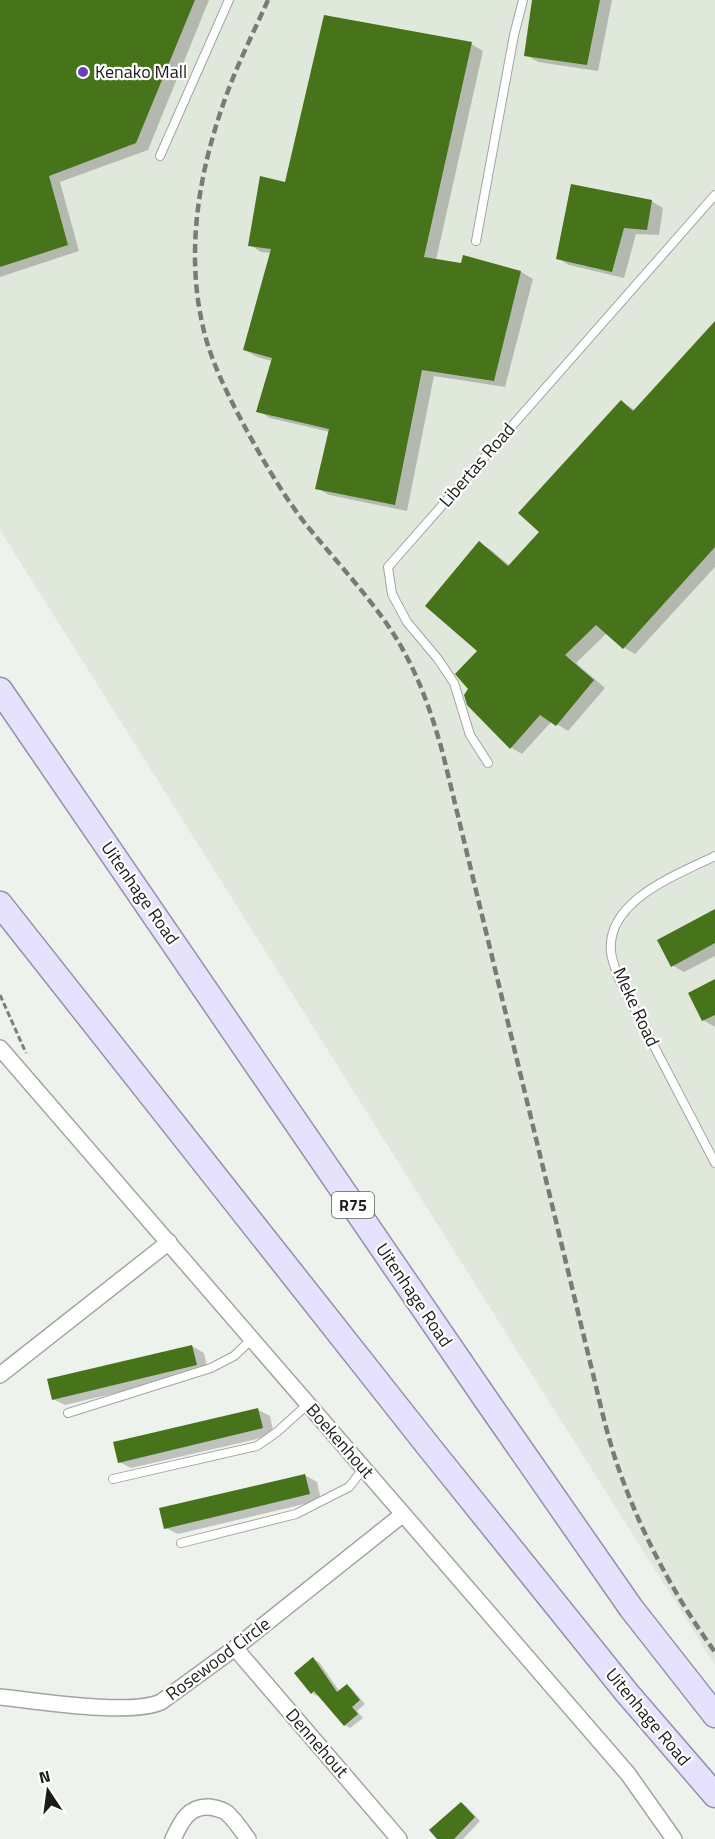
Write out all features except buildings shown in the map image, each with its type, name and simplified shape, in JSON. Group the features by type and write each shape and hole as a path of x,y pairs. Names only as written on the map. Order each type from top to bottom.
{"main road":[{"name":"Uitenhage Road","path":"0,690 631,1608 715,1715"},
{"name":"Uitenhage Road","path":"0,904 458,1483 627,1693 715,1795"}],"street":[{"name":"Boekenhout","path":"0,1047 628,1774 674,1839"},
{"path":"0,1375 169,1242"},
{"name":"Rosewood Circle","path":"0,1697 103,1707 152,1706 170,1697 235,1648 402,1515"},
{"name":"Dennehout","path":"235,1648 399,1839"},
{"path":"173,1839 184,1818 192,1811 203,1807 213,1807 227,1813 248,1839"}],"lane":[{"path":"160,156 229,0"},
{"path":"476,241 514,35 523,0"},
{"name":"Libertas Road","path":"488,763 470,735 454,683 438,659 407,622 392,594 388,567 715,195"},
{"name":"Meke Road","path":"715,856 652,888 626,909 613,929 611,952 619,979 715,1163"},
{"path":"68,1413 211,1368 234,1356 252,1340"},
{"path":"113,1479 256,1446 277,1432 308,1404"},
{"path":"181,1542 296,1514 349,1487 363,1469"}],"shaded area":[{"path":"0,0 715,0 715,1665 0,530"}],"railway":[{"path":"268,0 220,112 204,173 199,204 195,266 206,340 228,394 276,480 308,527 391,630 422,690 443,754 613,1452 647,1538 685,1608 715,1652"}],"place":[{"name":"Kenako Mall","path":"83,72"}]}
